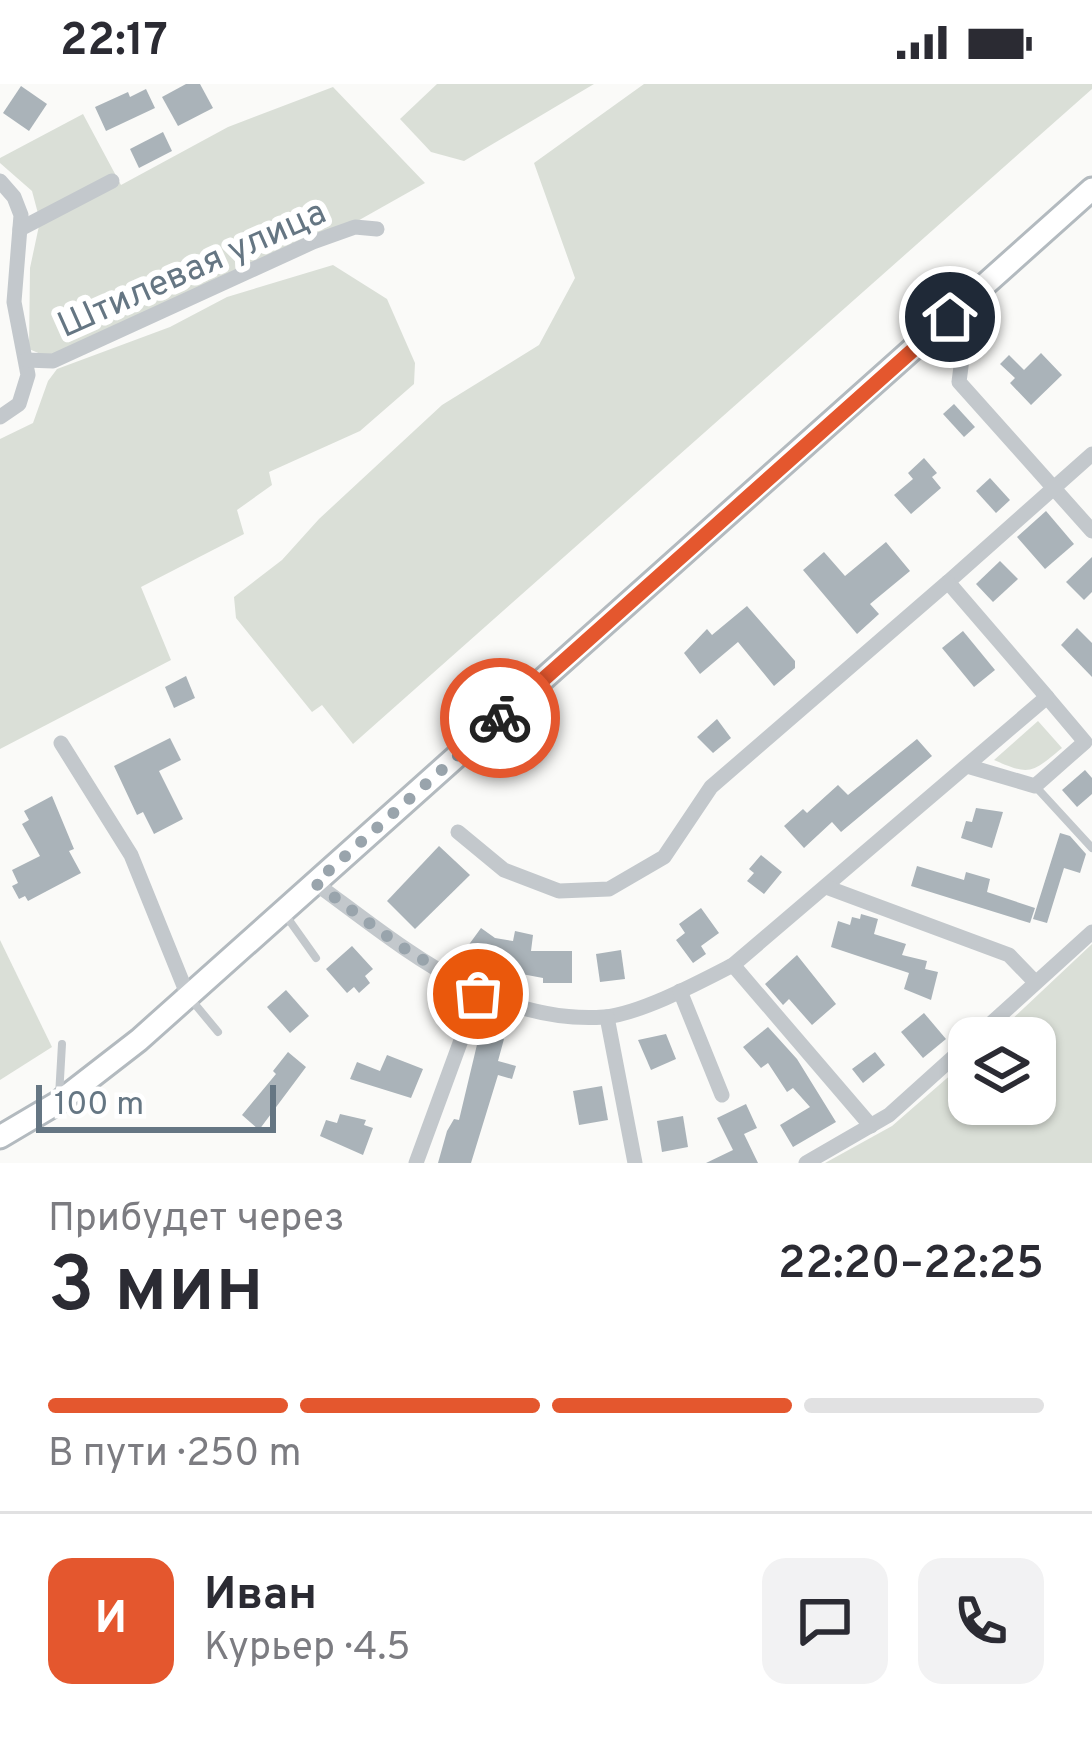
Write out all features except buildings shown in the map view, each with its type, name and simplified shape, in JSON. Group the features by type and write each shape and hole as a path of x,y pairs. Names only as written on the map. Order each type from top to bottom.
{"main road":[{"path":"0,1137 59,1102 188,996 1092,189"}],"street":[{"path":"0,181 21,215 14,302 26,360"},
{"path":"20,229 112,181"},
{"name":"Штилевая улица","path":"0,417 19,404 26,390 26,360 53,361 313,242 355,227 377,229"},
{"path":"950,317 963,350 959,382 1092,531"},
{"path":"458,832 504,870 559,891 609,889 664,857 710,787 1092,454"},
{"path":"948,582 1084,742 1035,786 967,766"},
{"path":"315,883 399,945 478,994 543,1012 607,1017 680,992 733,965 1047,698"},
{"path":"61,743 131,855 188,996"},
{"path":"826,887 1009,955 1035,982"},
{"path":"998,1017 1092,932"},
{"path":"733,965 871,1126"},
{"path":"680,992 722,1095"},
{"path":"416,1163 478,994"},
{"path":"607,1017 635,1163"},
{"path":"806,1163 871,1126 948,1061"}],"lane":[{"path":"1035,786 1092,848"},
{"path":"283,911 316,958"},
{"path":"188,996 218,1032"},
{"path":"59,1102 62,1044"}],"shaded area":[{"path":"437,84 594,84 464,161 431,152 400,119"},
{"path":"644,84 1092,84 1092,89 353,744 322,705 312,712 236,618 234,597 282,560 319,519 442,405 539,345 575,278 534,163"},
{"path":"333,87 425,183 354,223 57,361 29,349 30,268 40,221 32,191 0,158 83,114 121,185 228,127"},
{"path":"333,265 387,299 415,363 414,384 360,431 269,472 272,485 237,510 244,534 141,587 171,660 0,749 0,439 33,423 57,369 170,327 227,297"},
{"path":"1038,721 1062,748 1030,769 994,760"},
{"path":"0,940 52,1047 0,1080"},
{"path":"1092,944 1092,1163 825,1163 892,1126 948,1077 948,1125 1056,1125 1056,1017 1014,1017"}],"way so far":[{"path":"478,994 399,945 315,883 500,718"}],"route":[{"path":"500,718 950,317"}]}
